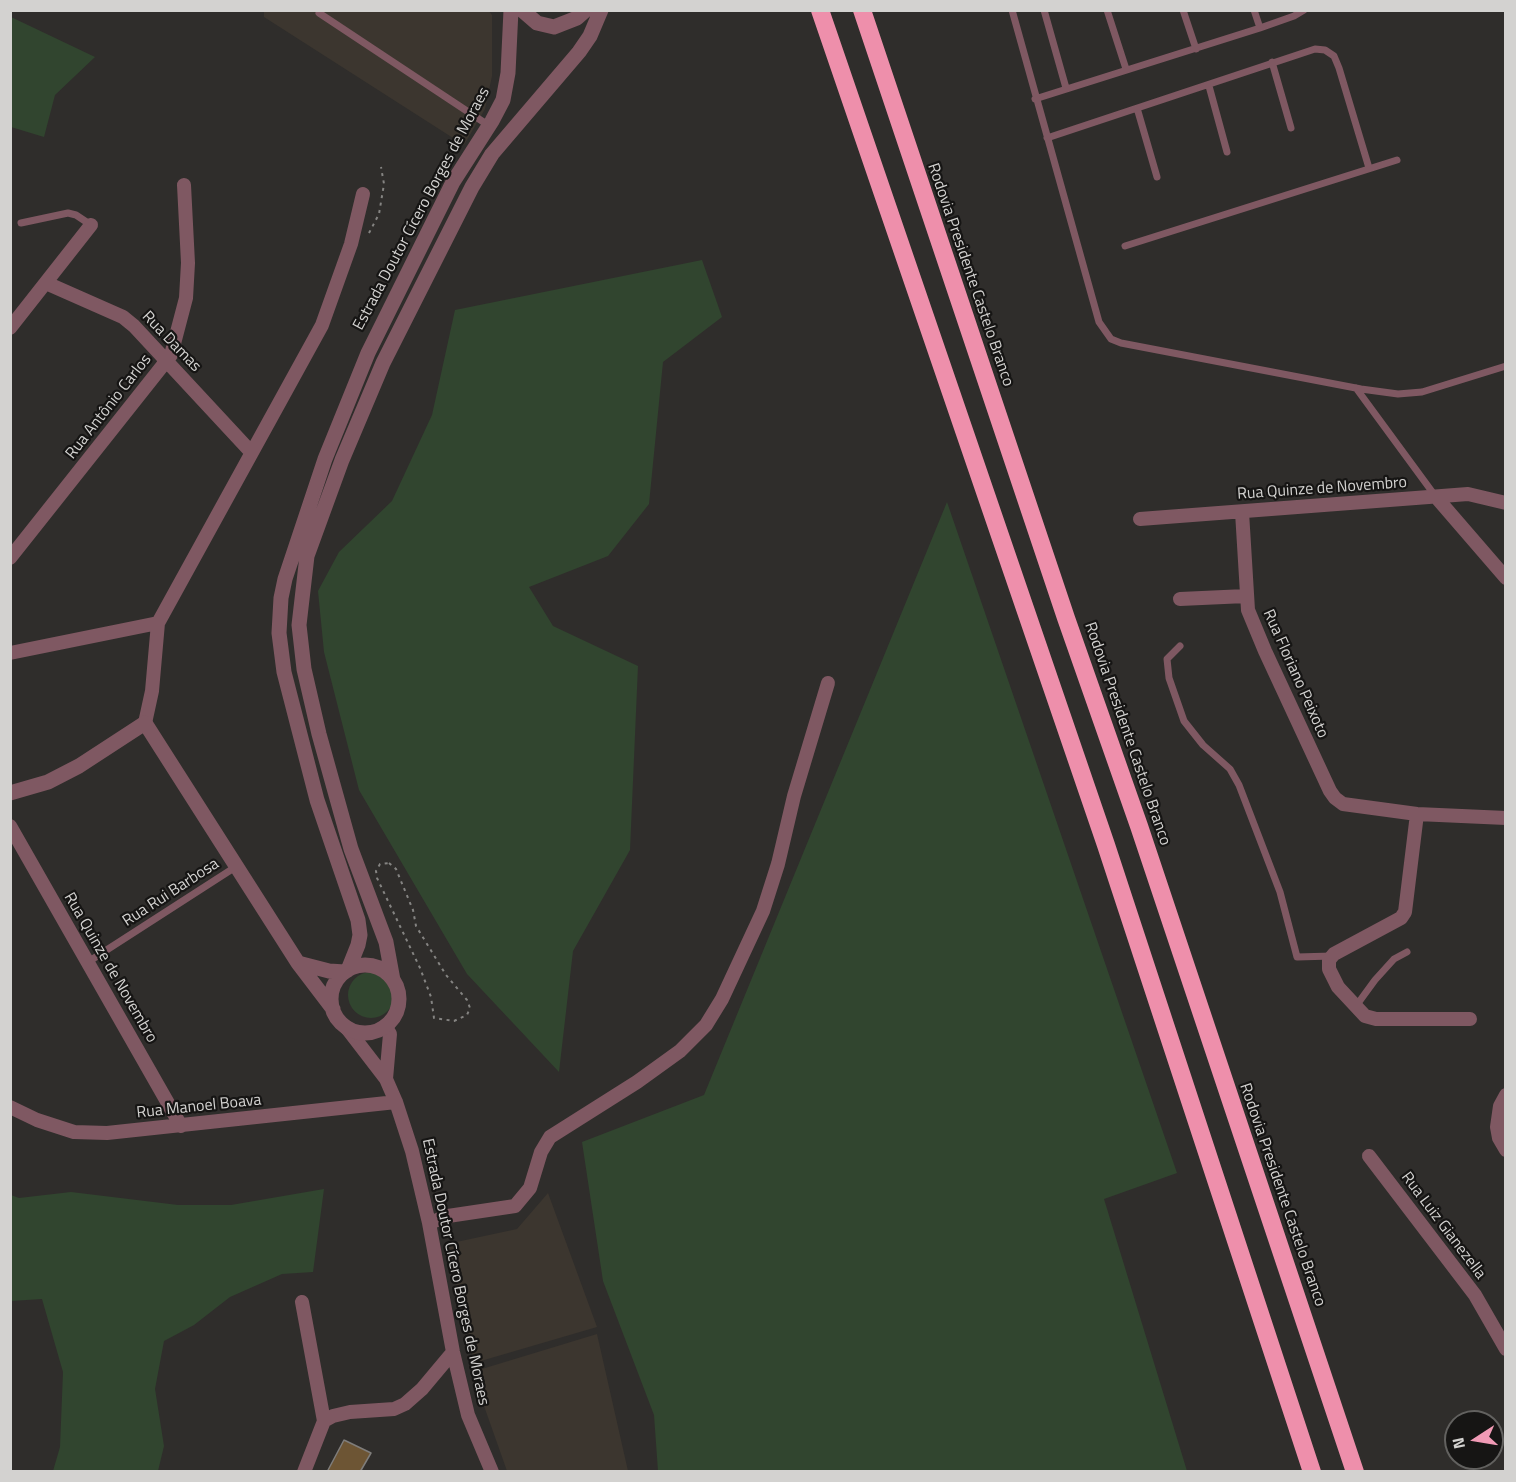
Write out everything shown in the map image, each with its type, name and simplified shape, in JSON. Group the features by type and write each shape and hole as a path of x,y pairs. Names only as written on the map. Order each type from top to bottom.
{"highway":[{"path":"820,10 1107,845 1312,1472"},
{"name":"Rodovia Presidente Castelo Branco","path":"862,10 1355,1472"}],"street":[{"name":"Estrada Doutor Cícero Borges de Moraes","path":"346,971 358,945 360,935 358,920 317,800 284,672 279,633 281,598 285,579 325,459 368,353 453,182 503,100 508,73 511,10"},
{"path":"522,10 537,23 554,27 577,18 586,10"},
{"name":"Estrada Doutor Cícero Borges de Moraes","path":"393,980 386,942 351,849 319,734 304,669 299,625 307,556 342,460 383,363 472,187 492,154 579,52 590,36 601,10"},
{"name":"Rua Antônio Carlos","path":"10,558 171,355 186,298 188,263 184,185"},
{"path":"10,793 58,777 145,723 152,691 158,623 322,325 351,244 363,194"},
{"path":"11,328 92,225"},
{"name":"Rua Damas","path":"46,283 123,317 134,326 251,452"},
{"name":"Rua Quinze de Novembro","path":"1140,519 1468,494 1506,503"},
{"path":"1436,497 1506,578"},
{"name":"Rua Floriano Peixoto","path":"1242,512 1248,610 1330,791 1343,804 1417,814"},
{"path":"1180,599 1246,596"},
{"path":"10,653 158,623"},
{"path":"429,1223 448,1216 514,1206 524,1198 530,1188 541,1152 550,1137 637,1082 680,1051 706,1025 739,965 763,911 828,683"},
{"path":"145,723 298,963 338,1019 355,1032 376,1032 393,1020 398,1010 398,990 393,980 378,967 357,966 346,971 338,980 333,989 333,1009"},
{"path":"1470,1019 1376,1019 1365,1016 1332,978 1329,960 1344,948 1401,918 1405,912 1417,814 1506,818"},
{"name":"Rua Quinze de Novembro","path":"10,826 181,1126"},
{"path":"298,963 329,971 346,971"},
{"name":"Estrada Doutor Cícero Borges de Moraes","path":"385,1026 390,1034 386,1079"},
{"name":"Estrada Doutor Cícero Borges de Moraes","path":"346,1027 386,1079 396,1102 412,1151 429,1223 453,1352 468,1416 492,1472"},
{"path":"1506,1095 1500,1106 1497,1127 1499,1138 1506,1149"},
{"name":"Rua Manoel Boava","path":"10,1107 37,1120 74,1132 107,1133 396,1102"},
{"name":"Rua Luiz Gianezella","path":"1369,1156 1474,1295 1506,1349"},
{"path":"302,1302 324,1421 304,1472"},
{"path":"324,1421 350,1412 394,1409 405,1404 422,1389 453,1352"}],"lane":[{"path":"1012,10 1098,322 1111,339 1121,343 1398,394 1415,394 1506,366"},
{"path":"1044,10 1066,88"},
{"path":"1107,10 1126,69"},
{"path":"1184,10 1196,49"},
{"path":"1254,10 1260,28"},
{"path":"1035,99 1260,28 1304,10"},
{"path":"319,13 488,125"},
{"path":"1047,138 1209,86 1272,62 1314,49 1325,50 1334,56 1339,68 1369,168"},
{"path":"1272,62 1292,128"},
{"path":"1209,86 1227,152"},
{"path":"1137,108 1157,177"},
{"path":"1125,246 1397,160"},
{"path":"21,223 69,213 92,225"},
{"path":"1356,388 1436,497"},
{"path":"1180,646 1167,659 1169,678 1184,721 1203,745 1230,769 1239,784 1280,892 1297,957 1332,956"},
{"name":"Rua Rui Barbosa","path":"88,962 237,866"},
{"path":"1355,1007 1394,959 1407,952"}],"path":[{"path":"389,862 396,870 416,926 446,975 467,1000 470,1008 467,1015 454,1021 434,1018 431,997 420,968 376,878 376,871 380,864 389,862"}],"shaded area":[{"path":"264,11 489,11 492,15 492,76 485,109 464,145 264,17"},
{"path":"548,1193 597,1327 474,1363 447,1244 517,1229"},
{"path":"597,1334 628,1471 507,1471 472,1372"}],"green space":[{"path":"11,17 95,57 55,95 44,137 11,127"},
{"path":"702,260 722,317 663,362 649,504 608,556 529,587 553,626 638,666 630,850 573,951 559,1072 467,974 359,790 324,652 318,591 339,552 392,501 432,415 455,310"},
{"path":"947,502 1177,1173 1104,1199 1187,1471 658,1471 654,1415 603,1281 582,1142 704,1095"},
{"path":"371,972 387,979 394,995 387,1011 371,1018 355,1011 348,995 355,979"},
{"path":"324,1189 313,1272 282,1274 230,1297 194,1325 164,1341 155,1389 164,1446 158,1471 53,1471 60,1447 63,1372 42,1299 11,1301 11,1195 19,1198 71,1192 178,1205 231,1205"}],"building":[{"path":"344,1440 371,1453 360,1472 327,1472"}]}
